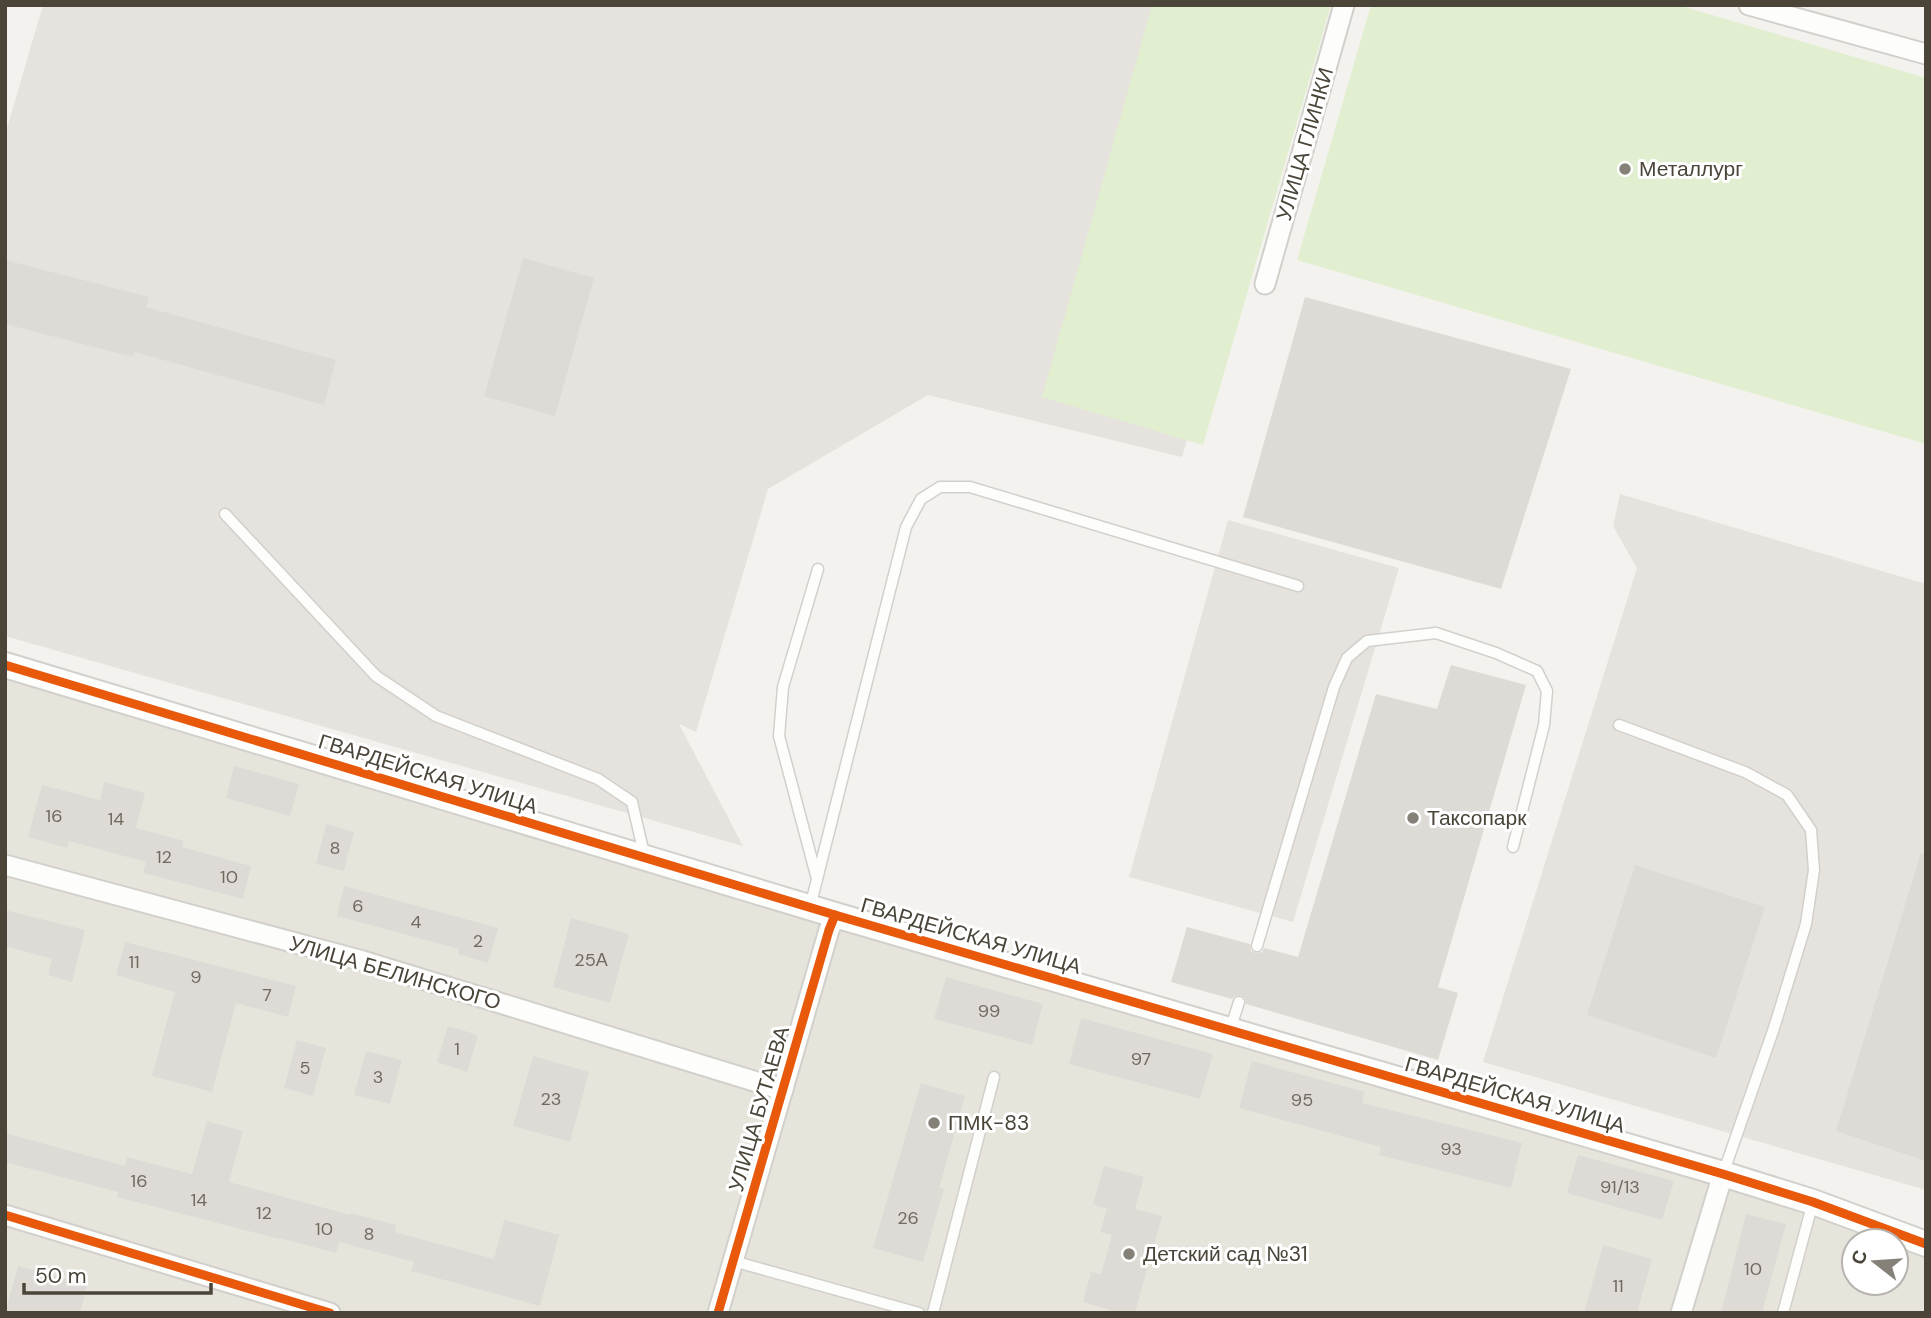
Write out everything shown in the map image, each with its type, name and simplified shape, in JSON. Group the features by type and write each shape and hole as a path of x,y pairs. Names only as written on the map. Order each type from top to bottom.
{"street":[{"name":"УЛИЦА ГЛИНКИ","path":"1265,284 1344,5"},
{"path":"1749,5 1926,54"},
{"name":"ГВАРДЕЙСКАЯ УЛИЦА","path":"5,665 835,915 1723,1174 1813,1202 1926,1244"},
{"name":"УЛИЦА БЕЛИНСКОГО","path":"5,865 363,961 783,1090"},
{"name":"УЛИЦА БУТАЕВА","path":"718,1313 835,915"},
{"path":"1681,1313 1723,1174"},
{"path":"5,1215 330,1313"}],"lane":[{"path":"810,907 906,527 921,499 940,487 970,487 1298,586"},
{"path":"225,514 376,676 436,716 598,779 632,802 645,858"},
{"path":"817,879 779,736 783,687 818,569"},
{"path":"1256,946 1334,687 1347,658 1367,641 1436,633 1496,653 1537,671 1547,691 1544,725 1513,848"},
{"path":"1619,725 1745,772 1787,795 1811,830 1814,870 1805,924 1774,1028 1723,1174"},
{"path":"1230,1030 1240,1002"},
{"path":"933,1313 994,1077"},
{"path":"1783,1313 1813,1202"},
{"path":"733,1261 919,1313"}],"shaded area":[{"path":"43,5 1312,5 1182,457 928,395 768,489 696,732 679,724 743,846 5,636 5,135"},
{"path":"1620,494 1926,584 1926,1190 1483,1062 1637,568 1613,526"},
{"path":"1228,520 1399,568 1293,922 1129,877"},
{"path":"5,665 1870,1227 1840,1227 1840,1297 1910,1297 1910,1239 1926,1244 1926,1313 5,1313"}],"green space":[{"path":"1152,5 1331,5 1203,445 1042,397"},
{"name":"Металлург","path":"1371,5 1678,5 1926,78 1926,444 1297,260"}],"building":[{"path":"523,258 594,278 555,416 484,396"},
{"path":"5,260 149,297 146,307 336,360 324,405 135,352 133,357 5,324"},
{"path":"1305,297 1571,369 1501,589 1243,517"},
{"name":"Таксопарк","path":"1451,665 1526,685 1438,987 1458,993 1438,1060 1246,1004 1241,995 1232,999 1171,982 1187,927 1250,944 1251,951 1256,953 1262,952 1264,948 1298,957 1376,694 1437,709"},
{"path":"234,766 299,784 290,816 226,798"},
{"path":"104,782 145,793 136,828 184,841 182,847 251,866 243,899 143,873 146,862 69,841 67,848 28,837 42,785 100,800"},
{"path":"326,824 354,832 344,871 316,864"},
{"path":"1921,853 1926,854 1926,1161 1836,1131"},
{"path":"1635,865 1765,907 1716,1058 1587,1015"},
{"path":"344,886 498,928 488,963 458,954 459,949 337,916"},
{"path":"5,910 85,930 72,982 48,975 52,959 5,946"},
{"path":"571,918 629,934 610,1003 553,987"},
{"path":"125,942 296,986 288,1017 236,1003 212,1092 152,1076 175,992 116,975"},
{"path":"946,977 1043,1004 1032,1045 934,1019"},
{"path":"1081,1018 1213,1054 1200,1099 1069,1064"},
{"path":"448,1026 478,1035 467,1072 437,1062"},
{"path":"297,1040 326,1048 313,1096 284,1088"},
{"path":"366,1051 402,1060 390,1104 354,1095"},
{"path":"533,1056 589,1072 570,1142 513,1126"},
{"path":"1252,1061 1365,1092 1362,1103 1522,1143 1511,1188 1379,1155 1381,1147 1239,1108"},
{"path":"921,1083 965,1096 939,1188 944,1189 923,1262 873,1248"},
{"path":"207,1121 243,1131 229,1182 396,1225 395,1232 494,1259 504,1220 559,1235 540,1306 411,1271 414,1262 339,1242 336,1253 117,1197 118,1192 5,1162 5,1133 125,1166 127,1157 192,1174"},
{"path":"1578,1155 1674,1181 1662,1220 1567,1193"},
{"name":"Детский сад №31","path":"1104,1166 1144,1177 1135,1209 1162,1216 1135,1313 1121,1313 1083,1302 1091,1272 1101,1274 1112,1235 1100,1232 1107,1209 1093,1204"},
{"path":"1746,1214 1786,1224 1762,1313 1721,1313"},
{"path":"1603,1245 1652,1259 1637,1313 1584,1313"},
{"path":"18,1266 87,1285 80,1313 5,1313"}],"cycle path":[{"path":"5,665 835,915 1723,1174 1813,1202 1926,1244"},
{"path":"718,1313 835,915"},
{"path":"5,1215 330,1313"}],"place":[{"name":"Металлург","path":"1625,169"},
{"name":"Таксопарк","path":"1413,818"},
{"name":"ПМК-83","path":"934,1123"},
{"name":"Детский сад №31","path":"1129,1254"}]}
